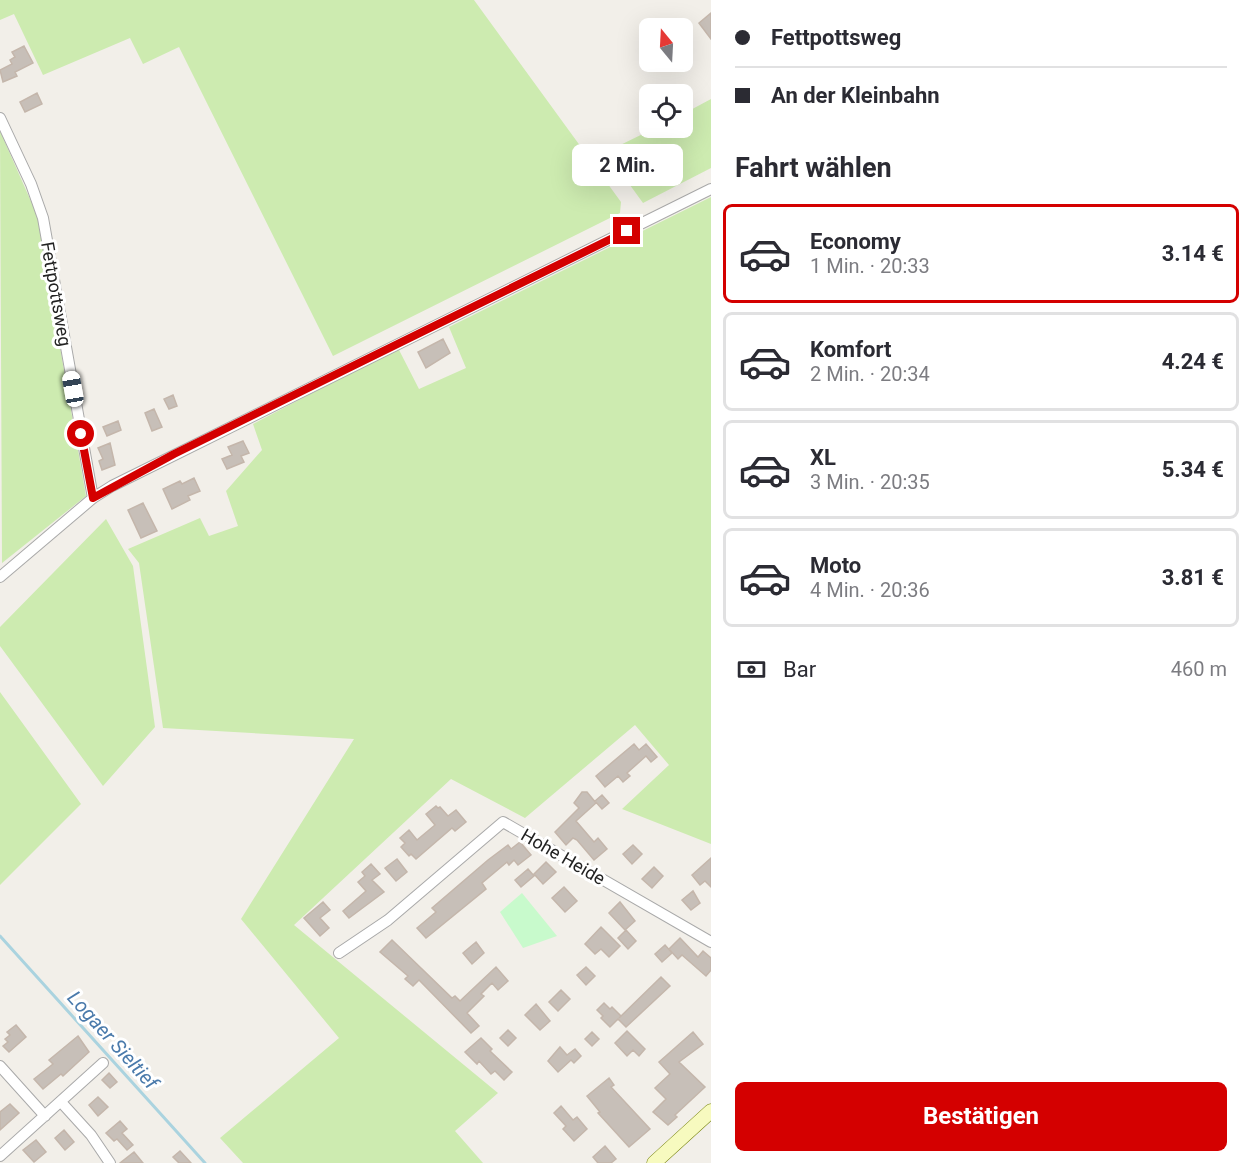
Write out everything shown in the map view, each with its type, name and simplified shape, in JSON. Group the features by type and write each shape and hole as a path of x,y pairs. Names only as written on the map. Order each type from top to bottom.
{"street":[{"name":"Fettpottsweg","path":"0,118 31,184 43,218 93,498"},
{"path":"0,578 93,498 174,454 711,189"},
{"name":"Hohe Heide","path":"339,953 388,920 503,822 711,942"},
{"path":"0,1156 103,1063"},
{"path":"0,1066 45,1116"},
{"path":"61,1102 95,1141 110,1163"},
{"path":"654,1163 711,1111"}],"green space":[{"path":"0,0 474,0 621,202 620,213 333,356 179,47 143,64 130,38 43,75 14,14 0,20"},
{"path":"711,99 711,168 643,203 606,152 639,136 639,138 693,138 693,109"},
{"path":"0,131 37,215 86,496 2,563"},
{"path":"711,197 711,844 622,809 669,765 635,725 525,818 451,779 294,925 498,1093 455,1131 483,1163 243,1163 220,1138 339,1038 241,919 354,739 163,728 139,563 128,549 200,518 209,536 238,526 226,491 262,450 253,424 398,348 419,389 466,368 449,327"},
{"path":"106,519 133,566 155,727 103,786 0,646 0,627"},
{"path":"0,692 81,804 0,885"},
{"path":"522,893 557,936 523,948 500,912"}],"building":[{"path":"711,13 711,39 699,23"},
{"path":"24,46 33,63 15,72 17,76 3,82 0,70 12,64 10,60 15,57 12,52"},
{"path":"37,93 42,104 25,112 20,102"},
{"path":"443,339 450,353 426,368 418,352"},
{"path":"173,395 177,406 169,409 164,399"},
{"path":"154,409 162,427 152,431 145,413"},
{"path":"118,421 121,430 107,436 103,427"},
{"path":"243,441 249,453 241,456 244,462 227,469 222,459 232,455 228,447"},
{"path":"110,443 115,465 102,470 99,461 103,459 98,448"},
{"path":"194,478 200,491 188,496 190,500 172,509 163,489 180,481 182,484"},
{"path":"143,503 157,531 141,538 128,510"},
{"path":"634,744 639,750 646,744 657,757 651,762 646,756 627,773 630,776 623,782 618,776 605,787 596,776"},
{"path":"582,792 587,792 596,803 576,821 594,842 598,838 607,849 594,860 577,840 573,838 566,845 555,832 579,808 574,803"},
{"path":"602,795 609,803 602,809 595,801"},
{"path":"436,806 448,816 456,810 466,822 455,831 452,828 416,859 411,854 409,856 401,847 405,843 400,838 409,830 417,840 435,825 426,814"},
{"path":"520,842 531,855 518,865 514,860 509,865 507,862 482,883 486,889 426,938 417,928 436,912 432,908 508,845 511,849"},
{"path":"633,845 642,854 632,864 623,854"},
{"path":"711,858 711,887 705,881 700,885 692,875"},
{"path":"397,859 407,872 396,881 385,868"},
{"path":"546,862 556,872 543,884 534,874"},
{"path":"371,864 380,874 372,880 384,892 349,918 343,911 366,891 358,882 365,876 362,872"},
{"path":"654,867 663,876 652,888 642,879"},
{"path":"528,869 534,876 521,887 515,880"},
{"path":"564,887 577,901 565,912 552,898"},
{"path":"693,891 700,903 691,910 682,900"},
{"path":"323,902 330,910 320,918 329,928 320,936 304,918"},
{"path":"620,902 635,921 625,930 609,913"},
{"path":"601,927 620,946 609,957 601,949 595,954 585,944"},
{"path":"626,930 636,941 628,949 618,938"},
{"path":"680,938 698,957 703,951 711,958 711,970 706,976 682,955 678,959 669,949"},
{"path":"392,940 452,998 455,996 460,1001 496,967 508,981 498,990 492,983 481,994 484,996 467,1013 479,1026 471,1033 419,980 413,986 405,979 408,976 380,952"},
{"path":"476,942 484,953 472,964 463,953"},
{"path":"665,945 672,953 662,962 655,954"},
{"path":"586,967 595,976 586,985 577,975"},
{"path":"661,977 670,986 626,1027 618,1019 610,1027 601,1018 603,1016 597,1010 604,1003 621,1016 619,1018"},
{"path":"561,990 570,999 558,1011 549,1002"},
{"path":"536,1004 550,1021 540,1030 525,1015"},
{"path":"16,1025 26,1037 9,1052 3,1046 8,1042 5,1039 10,1035 7,1032"},
{"path":"508,1030 516,1038 508,1046 500,1038"},
{"path":"627,1031 645,1049 639,1056 633,1050 627,1056 615,1043"},
{"path":"592,1032 599,1039 592,1046 585,1039"},
{"path":"693,1032 703,1044 679,1062 705,1087 675,1115 677,1117 668,1125 653,1112 666,1099 655,1088 670,1074 659,1062"},
{"path":"78,1036 89,1052 63,1076 61,1074 43,1089 34,1079 53,1064 49,1060"},
{"path":"481,1038 492,1049 490,1051 512,1072 504,1080 495,1071 491,1074 479,1061 477,1064 465,1052"},
{"path":"560,1047 567,1055 575,1049 581,1056 574,1063 571,1060 558,1072 548,1061"},
{"path":"109,1073 117,1082 110,1088 102,1080"},
{"path":"609,1078 614,1085 611,1087 650,1129 629,1147 598,1113 600,1112 587,1096"},
{"path":"98,1097 108,1107 98,1116 89,1105"},
{"path":"10,1104 19,1113 0,1130 0,1112"},
{"path":"561,1106 573,1120 577,1117 587,1129 574,1141 563,1129 566,1126 554,1113"},
{"path":"120,1121 127,1129 122,1133 133,1145 127,1150 117,1139 114,1141 106,1133"},
{"path":"64,1130 74,1142 65,1150 55,1138"},
{"path":"36,1140 46,1152 34,1162 23,1150"},
{"path":"605,1146 616,1159 611,1163 598,1163 593,1157"},
{"path":"180,1151 191,1163 179,1163 173,1157"},
{"path":"134,1152 143,1163 120,1163"}],"waterway":[{"name":"Logaer Sieltief","path":"0,936 205,1163"}],"route":[{"path":"81,434 93,498 174,454 627,231"}]}
